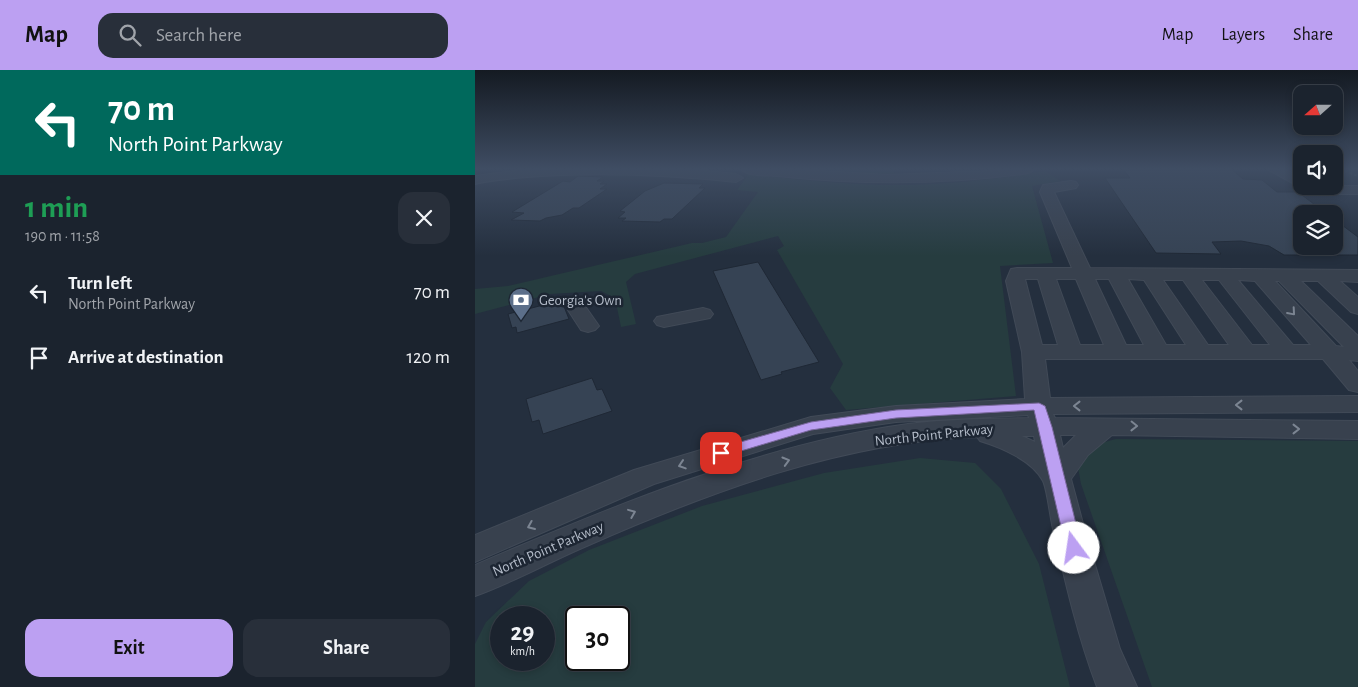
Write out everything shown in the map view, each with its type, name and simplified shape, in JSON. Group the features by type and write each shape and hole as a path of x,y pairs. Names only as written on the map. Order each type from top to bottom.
{"street":[{"path":"1050,198 1118,353"},
{"path":"1045,272 1071,352"},
{"path":"1117,687 1101,651 1042,417 1033,352 1015,281 1017,273 1358,276"},
{"path":"1150,274 1201,353"},
{"path":"1187,274 1246,353"},
{"path":"1224,275 1287,352"},
{"path":"1260,275 1358,385"},
{"path":"1285,276 1358,348"},
{"path":"1323,276 1358,308"},
{"path":"664,321 703,314"},
{"path":"1033,352 1328,352 1358,354"},
{"name":"North Point Parkway","path":"475,549 644,477 811,426 896,414 1042,417 1358,404"},
{"name":"North Point Parkway","path":"475,581 561,542 683,493 829,449 895,436 962,429 1042,417 1107,426 1358,430"},
{"path":"1057,478 1070,456 1079,446 1093,434 1107,426"},
{"path":"962,429 1005,438 1025,447 1040,458 1057,478"}],"lane":[{"path":"1115,273 1159,353"}],"green space":[{"path":"754,198 1035,198 1053,263 1000,266 1016,396 846,410 830,388 843,364 777,250 784,246 778,236 635,274 626,282 636,324 621,327 615,298 601,291 550,294 475,314 475,289 508,286 692,243 702,243 726,237"},
{"path":"1116,439 1358,441 1358,687 1152,687 1081,484 1077,462 1094,445"},
{"path":"920,458 975,463 1001,489 1039,564 1070,687 475,687 475,644 486,622 490,618 490,671 555,671 555,606 503,606 529,581 589,550 702,506 824,473"}],"building":[{"path":"535,198 594,198 579,208 573,208 562,215 540,221 511,220 524,213 512,212"},
{"path":"637,198 695,198 672,219 664,219 660,222 622,221 626,218 618,218 625,212 620,211"},
{"path":"1118,198 1306,198 1315,205 1293,205 1293,255 1284,255 1269,246 1241,241 1212,242 1221,254 1156,253"},
{"path":"1343,226 1358,237 1358,255 1343,255"},
{"path":"758,262 819,362 781,372 782,374 761,380 713,271"},
{"path":"559,301 561,305 563,304 569,319 517,333 516,327 512,328 508,314"},
{"path":"592,378 597,390 602,389 612,411 543,434 539,420 532,422 526,399"}],"place":[{"name":"Georgia's Own","path":"521,321"}],"route":[{"path":"721,453 811,426 896,414 1039,406 1074,548"}]}
